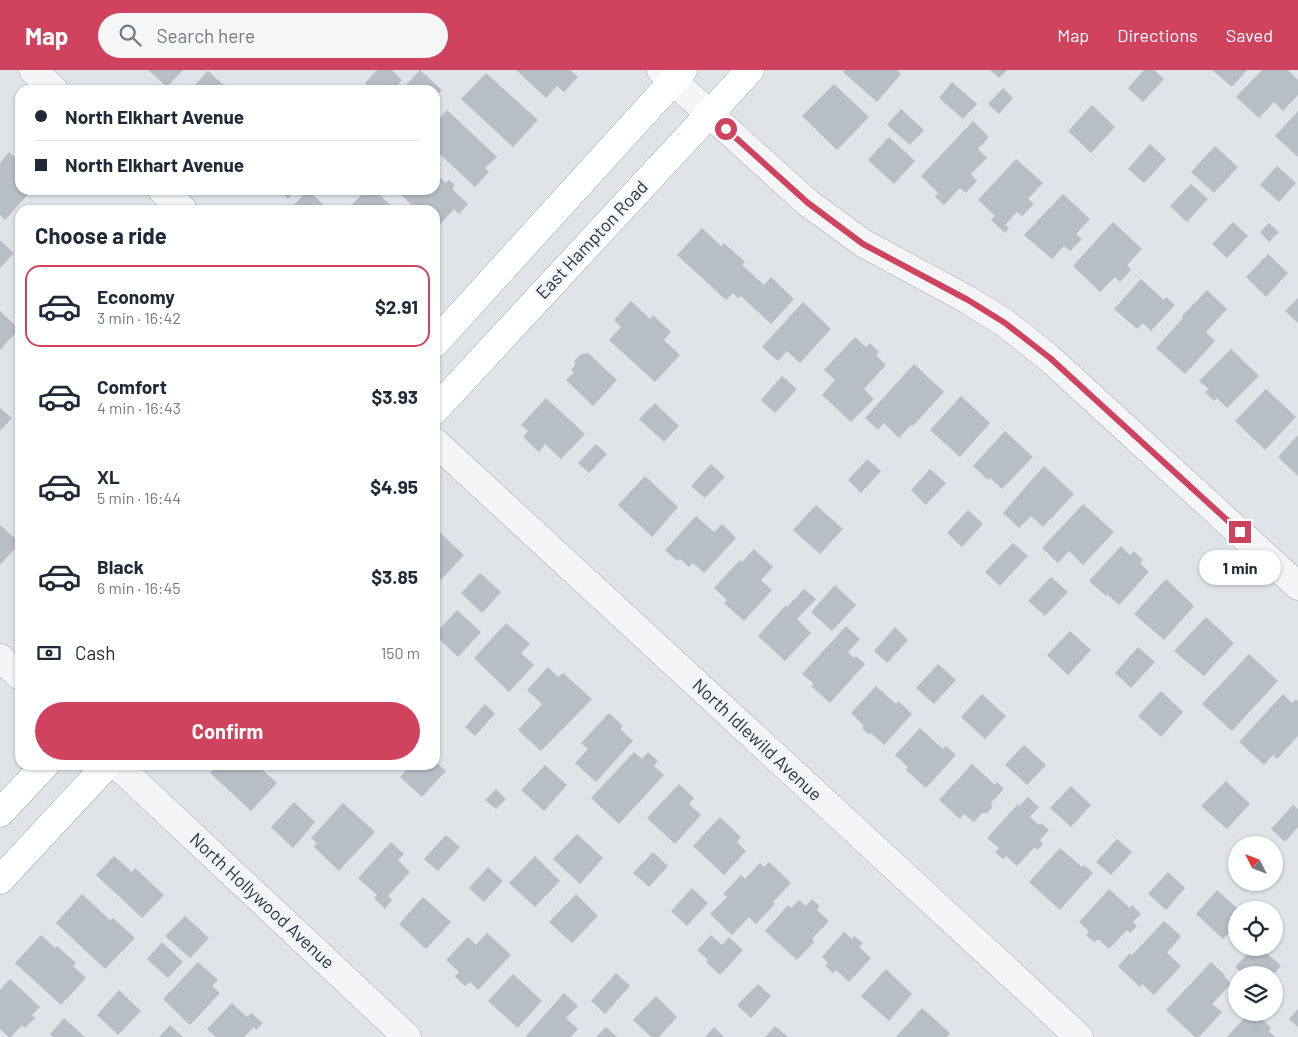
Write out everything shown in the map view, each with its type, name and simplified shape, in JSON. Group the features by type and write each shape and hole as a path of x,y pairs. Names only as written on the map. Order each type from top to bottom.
{"main road":[{"name":"East Hampton Road","path":"440,405 750,70"},
{"path":"440,337 672,74"},
{"path":"0,812 40,770"},
{"path":"0,880 102,770"}],"street":[{"path":"32,70 48,85"},
{"path":"672,74 709,114 808,203 863,244 968,300 1005,323 1050,358 1298,586"},
{"path":"167,195 178,205"},
{"name":"North Idlewild Avenue","path":"440,447 1079,1037"},
{"path":"0,658 15,672"},
{"name":"North Hollywood Avenue","path":"122,770 407,1037"}],"building":[{"path":"148,70 183,70 169,85 165,85"},
{"path":"377,70 392,70 402,80 398,85 367,85 365,83"},
{"path":"420,70 436,85 406,85"},
{"path":"516,70 570,70 578,77 564,92 557,86 546,98"},
{"path":"844,70 897,70 901,74 877,102 843,72"},
{"path":"990,70 1007,70 999,78"},
{"path":"1144,70 1154,70 1164,79 1143,102 1128,88"},
{"path":"1212,70 1247,70 1232,87"},
{"path":"1262,70 1288,70 1298,80 1298,95 1283,111 1274,102 1259,118 1236,97"},
{"path":"208,71 223,85 195,85"},
{"path":"486,73 538,120 513,147 461,99"},
{"path":"952,82 977,104 963,119 939,98"},
{"path":"834,84 869,117 837,150 802,116"},
{"path":"1003,88 1013,98 999,114 988,104"},
{"path":"1092,105 1115,127 1091,153 1068,131"},
{"path":"901,109 924,130 910,145 887,125"},
{"path":"447,110 497,157 485,168 489,172 475,187 440,155 440,118"},
{"path":"1298,111 1298,157 1275,136"},
{"path":"973,121 989,137 978,149 987,158 971,174 977,181 966,193 960,188 944,205 935,197 938,193 921,176"},
{"path":"889,137 915,161 894,184 868,160"},
{"path":"1150,144 1166,159 1144,183 1128,169"},
{"path":"1215,146 1238,167 1214,193 1191,172"},
{"path":"9,152 15,157 15,195 28,195 18,205 15,205 15,209 5,220 0,215 0,163"},
{"path":"1016,159 1043,183 1028,199 1034,204 1022,216 1017,212 1005,225 1009,228 1005,233 991,220 995,216 978,200"},
{"path":"1277,166 1296,183 1279,202 1260,185"},
{"path":"440,178 446,183 449,180 455,185 452,189 468,204 459,214 454,209 440,225 440,205 412,205 401,195 440,195"},
{"path":"1191,184 1208,199 1187,222 1170,206"},
{"path":"1063,194 1090,219 1076,234 1082,239 1070,251 1064,246 1052,259 1024,235"},
{"path":"303,195 313,195 324,205 294,205"},
{"path":"361,195 380,195 390,205 352,205"},
{"path":"1113,222 1142,249 1127,265 1131,270 1120,282 1115,277 1100,292 1073,266"},
{"path":"1233,222 1248,236 1227,258 1212,244"},
{"path":"1269,223 1279,232 1269,242 1260,232"},
{"path":"702,228 721,246 724,243 745,262 742,265 764,285 771,277 794,299 771,324 741,296 738,298 733,293 726,300 677,255"},
{"path":"0,240 14,253 0,268"},
{"path":"1268,254 1288,273 1266,297 1246,277"},
{"path":"1141,279 1164,300 1166,297 1175,305 1151,331 1143,323 1137,329 1114,309"},
{"path":"1207,290 1227,309 1206,332 1215,341 1185,374 1156,348 1183,318 1182,316"},
{"path":"1298,298 1298,323 1285,311"},
{"path":"631,301 650,319 653,315 671,332 664,340 680,355 655,382 609,340 621,327 614,320"},
{"path":"803,302 831,329 800,363 787,351 778,361 762,347"},
{"path":"0,311 15,325 15,333 0,350"},
{"path":"855,337 866,347 870,343 879,352 876,355 886,365 864,389 874,399 851,422 822,395 835,380 824,370"},
{"path":"1231,349 1259,376 1227,408 1217,398 1214,401 1205,392 1209,389 1199,381"},
{"path":"588,353 617,380 593,406 566,380 574,372 571,370 575,365 575,360 581,354"},
{"path":"914,364 944,392 913,426 911,425 899,438 884,423 878,430 865,418"},
{"path":"782,376 797,389 775,413 761,400"},
{"path":"1266,389 1296,417 1265,450 1235,421"},
{"path":"961,396 990,423 960,457 930,430"},
{"path":"546,398 585,434 561,459 545,444 539,452 523,437 528,431 521,425"},
{"path":"655,403 679,426 664,442 639,419"},
{"path":"0,408 12,418 0,431"},
{"path":"1005,431 1033,457 1002,489 990,478 988,480 973,466"},
{"path":"1298,435 1298,476 1278,457"},
{"path":"596,444 607,454 589,473 578,463"},
{"path":"867,459 881,471 861,493 848,480"},
{"path":"711,464 725,477 705,498 691,486"},
{"path":"1044,466 1074,494 1043,527 1031,516 1019,528 1003,513"},
{"path":"930,469 946,483 926,505 911,490"},
{"path":"645,476 678,507 652,537 618,505"},
{"path":"1083,504 1114,532 1083,565 1069,551 1058,563 1042,548"},
{"path":"816,505 843,529 820,554 793,530"},
{"path":"968,510 983,524 962,547 947,533"},
{"path":"696,516 714,532 722,524 736,538 704,573 693,563 689,567 680,559 677,561 665,550"},
{"path":"0,525 15,538 15,548 0,565"},
{"path":"440,533 464,555 440,581"},
{"path":"1013,543 1028,556 1000,586 985,572"},
{"path":"1121,546 1130,555 1134,551 1143,560 1140,563 1149,572 1119,605 1089,581"},
{"path":"754,549 773,567 761,580 772,590 744,621 724,603 727,600 714,588 740,560 742,562"},
{"path":"480,573 501,592 482,613 461,593"},
{"path":"1051,577 1068,592 1045,616 1028,601"},
{"path":"1166,579 1194,606 1164,640 1134,614"},
{"path":"835,585 856,605 832,631 811,612"},
{"path":"804,589 816,599 797,619 811,633 785,661 758,636 785,606 787,607"},
{"path":"457,610 481,632 458,657 440,640 440,629"},
{"path":"1206,617 1234,643 1204,676 1174,651"},
{"path":"506,623 530,644 521,653 534,665 509,692 474,658"},
{"path":"846,626 860,639 848,652 865,664 830,703 811,686 814,684 802,674"},
{"path":"895,627 908,640 887,663 874,651"},
{"path":"1070,631 1091,650 1068,675 1047,655"},
{"path":"1138,647 1155,662 1131,688 1115,673"},
{"path":"1249,654 1278,681 1232,731 1202,704"},
{"path":"938,664 956,680 934,704 916,688"},
{"path":"548,667 558,677 563,673 592,699 541,751 518,730 542,704 527,690"},
{"path":"876,686 896,704 898,701 912,714 884,745 871,733 869,735 862,728 864,726 851,713"},
{"path":"1161,691 1183,712 1161,737 1138,716"},
{"path":"982,694 1006,716 985,739 961,717"},
{"path":"1283,694 1292,703 1296,699 1298,701 1298,736 1277,759 1273,755 1264,765 1239,742"},
{"path":"485,704 495,714 475,736 465,727"},
{"path":"609,713 623,726 620,729 633,741 596,782 575,763 588,749 581,743"},
{"path":"920,728 943,749 946,746 956,755 926,788 906,770 908,767 895,755"},
{"path":"1024,745 1046,765 1027,785 1005,765"},
{"path":"634,752 642,759 648,752 658,761 654,766 664,775 619,824 591,798"},
{"path":"972,764 995,785 997,782 1004,789 991,803 992,808 987,813 982,813 974,822 964,814 960,819 939,800"},
{"path":"545,765 567,785 544,811 521,790"},
{"path":"440,766 446,771 422,797 400,777 406,770 440,770"},
{"path":"213,770 263,770 277,783 251,811 210,773"},
{"path":"1226,781 1250,804 1227,829 1201,806"},
{"path":"679,784 694,798 689,804 701,815 675,844 647,818"},
{"path":"1071,786 1091,805 1071,827 1050,808"},
{"path":"496,789 506,799 496,809 485,800"},
{"path":"1028,797 1039,807 1030,817 1039,825 1041,823 1049,830 1040,840 1043,844 1037,850 1035,847 1017,866 1006,856 1003,859 995,852 999,848 987,838 1018,804 1019,806"},
{"path":"294,802 315,822 293,848 271,827"},
{"path":"343,803 375,832 339,871 314,847 317,843 311,838"},
{"path":"1293,805 1298,809 1298,827 1285,842 1283,836 1279,836 1271,829"},
{"path":"720,817 741,837 737,842 746,851 724,875 693,846"},
{"path":"577,834 603,858 580,884 553,859"},
{"path":"446,835 460,847 438,871 424,859"},
{"path":"1117,839 1132,852 1111,875 1096,862"},
{"path":"391,842 404,854 398,860 410,872 388,896 392,900 385,909 374,898 377,895 358,878"},
{"path":"1060,848 1082,867 1084,865 1093,873 1060,910 1029,882"},
{"path":"653,852 668,866 649,887 633,873"},
{"path":"114,856 132,872 135,868 164,895 142,918 96,875"},
{"path":"535,856 560,881 535,907 509,883"},
{"path":"769,862 791,883 756,924 749,917 732,935 710,914 727,897 723,894 741,875 745,879 760,863 764,867"},
{"path":"488,867 503,881 484,902 469,888"},
{"path":"1168,872 1185,888 1166,910 1148,894"},
{"path":"692,888 708,903 687,926 671,911"},
{"path":"1109,889 1130,908 1132,905 1141,914 1133,922 1137,926 1130,933 1127,930 1109,949 1098,939 1094,942 1086,935 1089,931 1079,922"},
{"path":"1217,890 1229,901 1228,933 1223,939 1196,914"},
{"path":"82,894 110,920 113,918 135,938 105,969 56,923"},
{"path":"576,894 598,916 572,943 549,922"},
{"path":"423,897 451,922 426,949 399,924"},
{"path":"812,899 820,906 817,910 829,921 812,939 814,942 797,960 765,931 788,905 791,908 799,900 806,906"},
{"path":"185,916 209,938 190,958 165,936"},
{"path":"1164,921 1181,936 1167,953 1181,966 1154,995 1142,984 1140,987 1118,966 1130,953 1132,955"},
{"path":"844,932 852,939 854,936 863,943 859,947 871,958 849,982 836,970 833,973 825,966 828,963 822,957"},
{"path":"487,933 511,955 478,990 470,982 465,986 455,977 459,972 446,960 468,937 476,945"},
{"path":"41,935 76,963 73,966 86,978 61,1005 15,963"},
{"path":"711,935 722,945 729,937 743,950 720,975 706,962 708,960 697,950"},
{"path":"162,942 183,962 168,978 147,959"},
{"path":"1245,956 1270,956 1281,966 1236,966"},
{"path":"198,962 218,980 212,986 220,993 190,1025 163,999"},
{"path":"1211,962 1225,975 1228,981 1228,987 1212,1004 1222,1012 1199,1037 1195,1037 1166,1010"},
{"path":"886,969 912,994 889,1021 861,996"},
{"path":"616,973 630,986 605,1014 591,1001"},
{"path":"513,974 542,1001 518,1028 488,1001"},
{"path":"10,979 40,1007 32,1015 35,1018 25,1028 22,1025 9,1037 0,1029 0,990"},
{"path":"758,984 771,996 751,1018 737,1005"},
{"path":"119,990 141,1011 118,1035 97,1015"},
{"path":"564,993 578,1006 566,1018 578,1029 571,1037 527,1037 526,1036"},
{"path":"656,996 677,1017 659,1037 651,1037 633,1020"},
{"path":"232,1003 247,1017 251,1013 263,1023 256,1030 254,1027 244,1037 216,1037 207,1029"},
{"path":"922,1008 950,1033 947,1037 896,1037"},
{"path":"1298,1009 1298,1027 1289,1019"},
{"path":"64,1018 85,1037 53,1037 50,1034"},
{"path":"1242,1021 1264,1021 1271,1028 1269,1031 1275,1037 1227,1037"},
{"path":"170,1025 183,1037 159,1037"},
{"path":"775,1026 788,1037 765,1037"},
{"path":"606,1027 617,1037 596,1037"},
{"path":"714,1027 724,1037 705,1037"}],"route":[{"path":"726,129 808,203 863,244 968,300 1005,323 1050,358 1240,532"}]}
